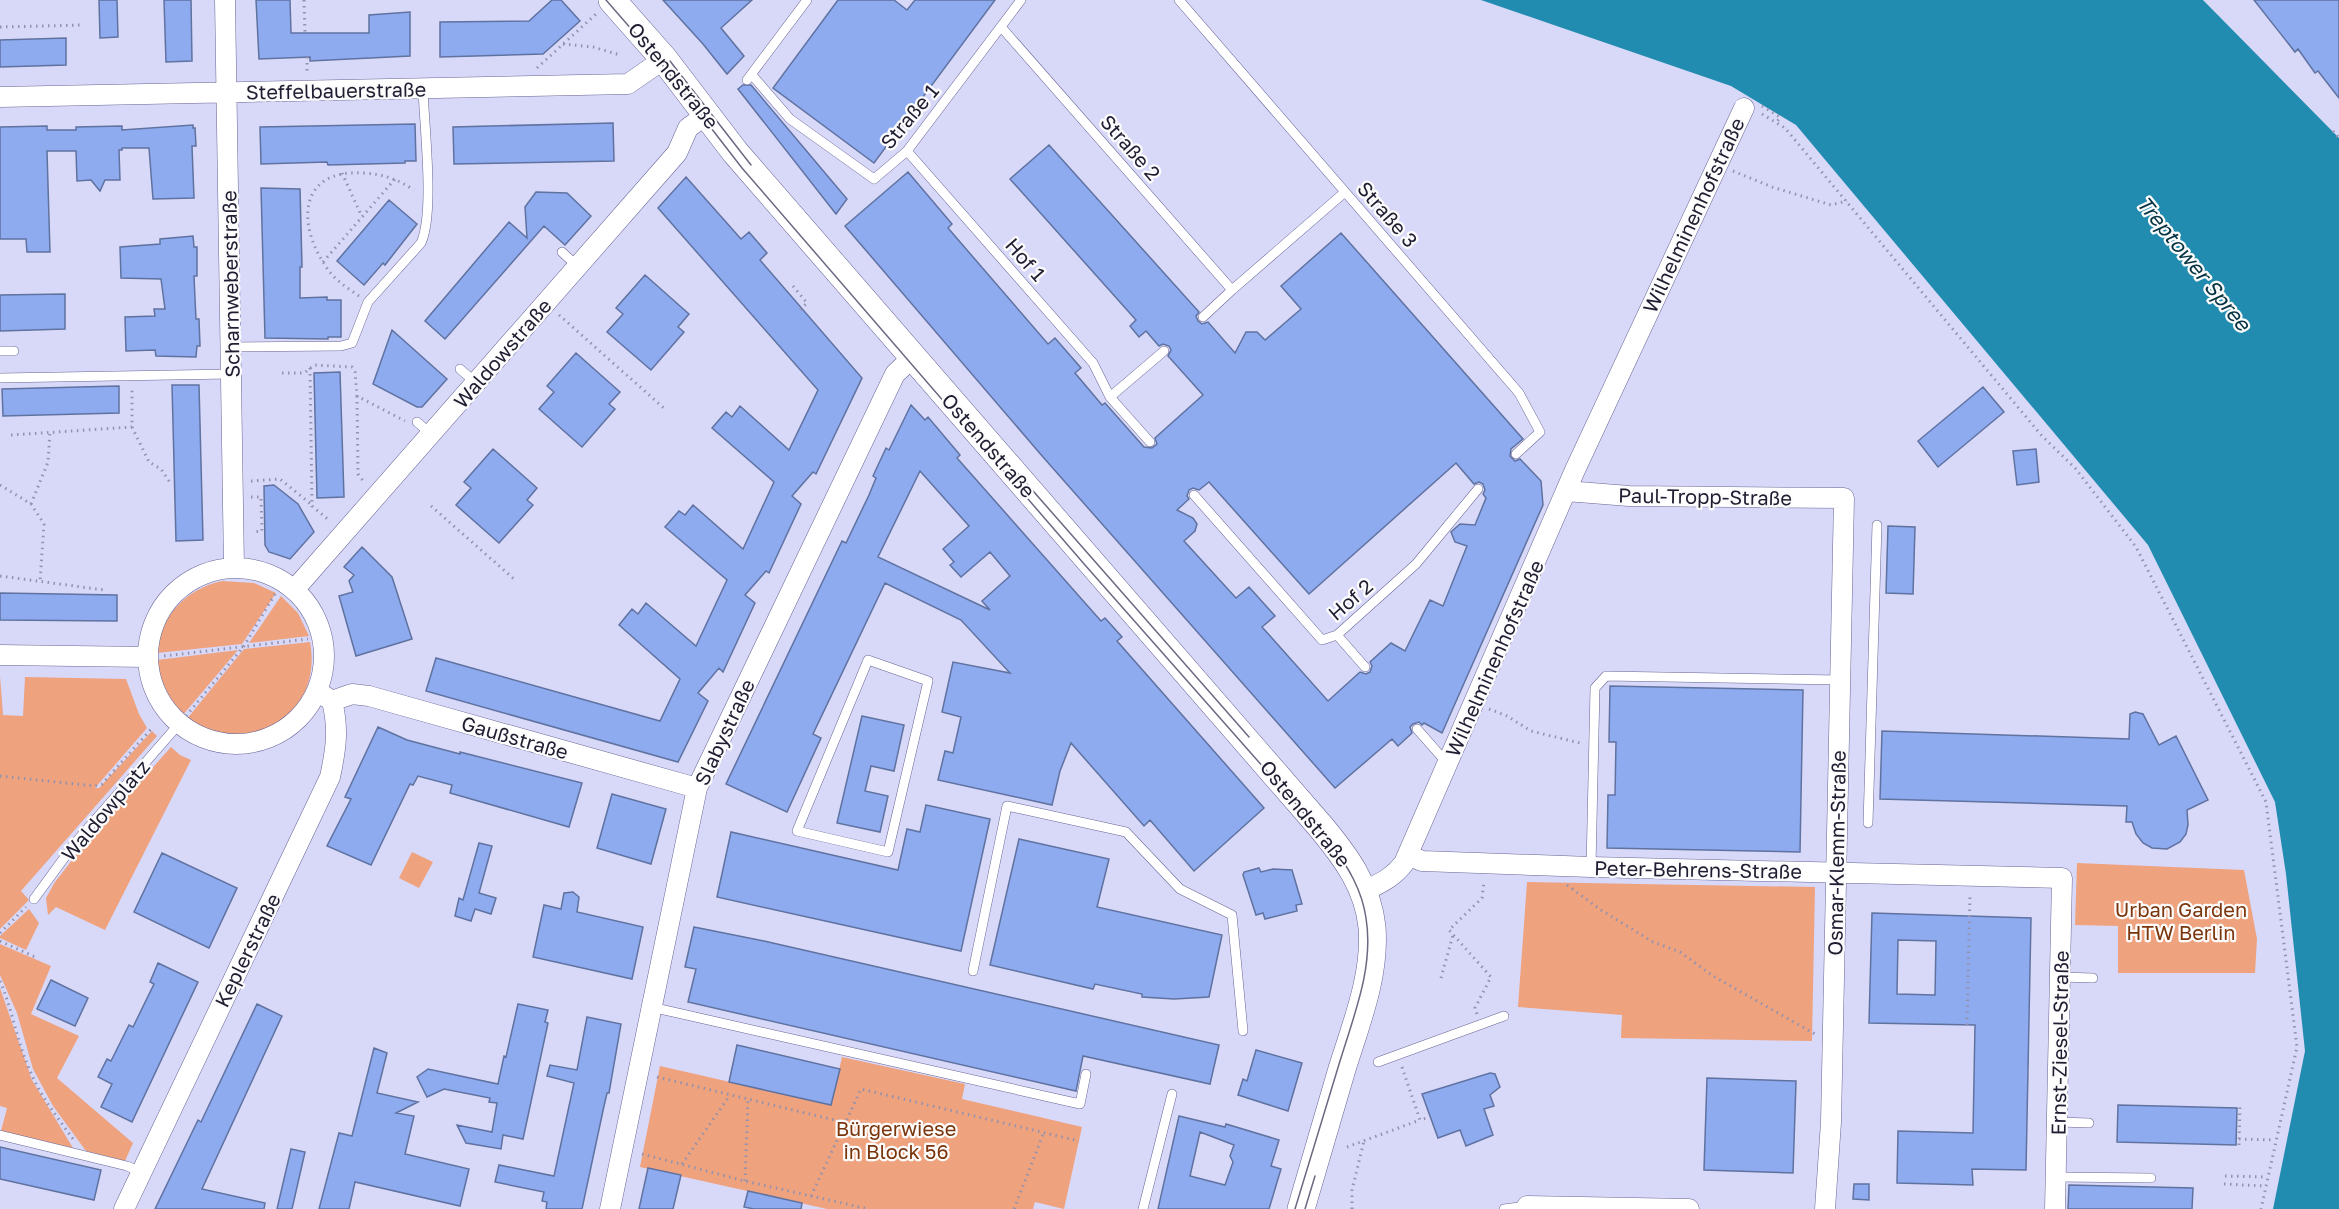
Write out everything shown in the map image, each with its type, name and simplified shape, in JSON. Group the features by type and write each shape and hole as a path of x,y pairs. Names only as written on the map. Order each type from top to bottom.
{"street":[{"name":"Scharnweberstraße","path":"225,0 234,568"},
{"name":"Ostendstraße","path":"604,7 664,59 735,152 1321,827 1345,856 1363,892"},
{"name":"Steffelbauerstraße","path":"0,97 628,84 664,59"},
{"name":"Wilhelminenhofstraße","path":"1363,892 1396,875 1408,855 1566,491 1744,108"},
{"name":"Waldowstraße","path":"285,592 420,427 476,383 677,153 688,128 706,115"},
{"name":"Slabystraße","path":"609,1209 697,788 895,374 913,357"},
{"name":"Paul-Tropp-Straße","path":"1566,491 1629,496 1844,498"},
{"name":"Osmar-Klemm-Straße","path":"1825,1209 1831,1122 1844,498"},
{"path":"234,568 253,569 267,574 285,592 311,610 322,637 325,696 272,737 256,742 240,745 224,744 191,733 179,724 159,700 151,682 147,657 150,634 159,613 172,595 190,580 211,571 234,568"},
{"path":"0,655 147,657"},
{"name":"Gaußstraße","path":"325,696 352,694 369,696 697,788"},
{"name":"Keplerstraße","path":"124,1209 330,777 336,751 337,723 325,696"},
{"name":"Peter-Behrens-Straße","path":"1408,855 1422,861 1560,866 2062,878"},
{"name":"Ernst-Ziesel-Straße","path":"2055,1209 2062,878"},
{"path":"1301,1209 1369,975 1372,926 1363,892"},
{"path":"1527,1206 1689,1209"}],"lane":[{"name":"Straße 1","path":"807,0 750,78 790,119 874,179 907,151 1021,0"},
{"name":"Straße 3","path":"1179,0 1519,393 1540,432 1516,454"},
{"name":"Straße 2","path":"1002,28 1232,290"},
{"path":"231,347 341,346 352,343 368,302 421,243 426,232 428,192 423,88"},
{"name":"Hof 1","path":"907,151 1093,363 1110,397 1150,442"},
{"path":"1203,317 1345,192"},
{"path":"562,252 578,267"},
{"path":"0,351 14,351"},
{"path":"1110,397 1164,351"},
{"path":"460,369 476,383"},
{"path":"0,378 231,374"},
{"name":"Hof 2","path":"1194,495 1322,640 1338,635 1416,564 1478,489"},
{"path":"1868,823 1877,525"},
{"path":"1338,635 1365,667"},
{"path":"868,660 928,681 906,784 888,852 797,831 868,660"},
{"path":"1591,867 1595,688 1606,676 1840,680"},
{"name":"Waldowplatz","path":"34,899 75,843 179,724"},
{"path":"1417,729 1447,763"},
{"path":"973,971 1007,806 1126,832 1180,889 1232,915 1243,1031"},
{"path":"2060,977 2093,978"},
{"path":"651,1007 1080,1104 1086,1074"},
{"path":"1378,1062 1504,1016"},
{"path":"1143,1209 1172,1094"},
{"path":"2058,1122 2089,1123"},
{"path":"0,1135 127,1166 141,1172"},
{"path":"2056,1177 2151,1178"},
{"path":"1504,1209 1527,1206"}],"path":[{"path":"304,0 305,33"},
{"path":"536,69 604,7"},
{"path":"0,27 83,25"},
{"path":"563,45 593,47 620,55"},
{"path":"307,57 307,73"},
{"path":"1744,108 1748,105 1785,128 2042,436 2074,468 2136,547 2266,802 2297,1047 2261,1209"},
{"path":"1768,110 1780,117 1776,123"},
{"path":"2332,131 2339,138"},
{"path":"1717,165 1772,187 1831,205 1847,201"},
{"path":"368,302 342,285 323,262 308,225 308,205 312,194 327,177 342,173 384,174 419,193 428,192"},
{"path":"342,173 362,218"},
{"path":"323,262 395,179"},
{"path":"793,286 807,303 800,310"},
{"path":"558,314 666,410"},
{"path":"282,373 304,373 314,365 352,367 355,372 357,396 358,474 364,482"},
{"path":"310,367 312,506"},
{"path":"133,376 132,427 149,462 161,469 171,484"},
{"path":"357,396 420,427"},
{"path":"11,435 132,427"},
{"path":"31,504 48,462 50,431"},
{"path":"251,481 280,479 330,521"},
{"path":"0,484 31,504 44,524 40,582"},
{"path":"251,497 261,497 262,531 252,532"},
{"path":"431,506 514,579"},
{"path":"0,576 104,590"},
{"path":"179,724 244,646 285,592"},
{"path":"147,657 308,639"},
{"path":"1473,703 1507,716 1530,731 1595,747"},
{"path":"0,776 95,786 102,784 153,727"},
{"path":"1481,1024 1475,1008 1491,976 1449,930 1482,898 1486,863"},
{"path":"1560,866 1559,879 1601,910 1653,942 1680,952 1713,976 1817,1035 1833,1037"},
{"path":"1967,1025 1970,875"},
{"path":"0,933 34,899"},
{"path":"1442,978 1453,935"},
{"path":"0,941 34,957"},
{"path":"0,981 10,1004 31,1074 52,1110 85,1155"},
{"path":"1397,1054 1420,1120"},
{"path":"637,1073 855,1125"},
{"path":"812,1196 861,1089 1079,1141"},
{"path":"682,1164 730,1095"},
{"path":"745,1181 748,1099"},
{"path":"2239,1145 2240,1105"},
{"path":"1347,1147 1430,1117"},
{"path":"1014,1209 1044,1132"},
{"path":"2239,1139 2276,1140"},
{"path":"1352,1209 1352,1190 1364,1141"},
{"path":"642,1154 745,1181 868,1209"},
{"path":"2225,1176 2267,1177"},
{"path":"2224,1184 2265,1186"}],"green space":[{"path":"222,581 254,583 276,593 242,644 157,653 163,627 177,606 197,590"},
{"path":"281,596 298,613 309,636 249,643"},
{"path":"310,642 311,668 305,691 293,710 276,724 256,733 233,736 209,732 186,720 244,649"},
{"path":"238,650 182,716 171,704 163,690 157,660"},
{"path":"0,676 3,715 23,716 25,677 126,679 139,714 147,728 95,788 99,788 152,731 157,736 21,891 29,900 0,929"},
{"path":"171,747 180,755 191,760 105,930 56,907 48,915 46,898 55,882 83,846"},
{"path":"412,852 433,862 419,888 399,878"},
{"name":"Urban Garden HTW Berlin","path":"2077,863 2244,870 2257,939 2255,973 2118,973 2118,926 2075,925"},
{"path":"1527,882 1815,887 1812,1041 1621,1038 1622,1015 1518,1007"},
{"path":"29,909 39,923 26,950 0,936"},
{"path":"0,944 51,966 31,1014 79,1036 57,1078 133,1143 125,1161 86,1151 53,1106 33,1069 17,1013 0,975"},
{"path":"0,988 32,1080 73,1148 1,1131 7,1108 0,1106"},
{"name":"Bürgerwiese in Block 56","path":"842,1057 965,1084 962,1099 1082,1127 1064,1209 1035,1202 1033,1209 827,1209 640,1167 660,1066 831,1105"}],"water":[{"name":"Treptower Spree","path":"1481,0 2203,0 2339,138 2339,1209 2273,1209 2305,1051 2286,874 2275,802 2148,545 1796,125 1731,86"}],"building":[{"path":"99,0 117,0 118,37 100,38"},
{"path":"164,0 191,0 192,61 166,62"},
{"path":"256,0 290,0 291,33 369,33 369,15 410,12 410,56 310,61 310,57 259,59"},
{"path":"552,0 561,0 580,21 543,54 440,57 440,22 529,21"},
{"path":"663,0 752,0 721,28 744,56 727,74"},
{"path":"838,0 894,0 907,10 915,0 995,0 874,163 773,88"},
{"path":"2254,0 2339,0 2339,98 2318,71 2315,73 2298,49 2295,52"},
{"path":"66,38 66,65 0,67 0,40"},
{"path":"743,85 751,85 847,199 836,214 738,89"},
{"path":"613,123 614,161 454,164 453,127"},
{"path":"415,124 416,161 328,165 327,162 261,164 260,127"},
{"path":"193,125 196,146 192,146 194,198 153,199 149,148 119,150 120,180 105,180 100,191 91,180 77,181 76,151 47,151 50,252 27,252 26,239 0,239 0,127 47,126 47,130 76,130 76,127 122,126 122,130"},
{"path":"1049,145 1199,312 1196,316 1198,321 1202,324 1208,322 1235,353 1246,332 1257,332 1265,340 1301,309 1281,286 1341,233 1523,439 1511,449 1510,456 1515,461 1520,459 1541,481 1543,505 1442,733 1424,723 1422,725 1419,722 1413,724 1410,727 1412,733 1398,746 1392,739 1335,788 1043,457 845,226 908,172 952,224 948,228 1048,344 1055,338 1081,368 1075,373 1102,405 1105,403 1144,447 1152,448 1157,444 1155,438 1203,395 1168,356 1171,350 1169,346 1163,344 1159,346 1146,331 1139,337 1130,326 1136,320 1010,179","holes":["1456,463 1474,484 1479,482 1483,484 1485,490 1483,494 1486,498 1475,525 1460,524 1451,532 1455,542 1467,546 1443,606 1430,600 1405,651 1391,643 1370,662 1372,666 1370,672 1366,674 1360,672 1328,701 1262,627 1275,616 1249,587 1236,598 1184,541 1195,531 1197,524 1193,518 1177,510 1189,499 1187,496 1189,490 1193,488 1199,490 1209,482 1309,594"]},
{"path":"686,177 741,239 749,232 767,253 760,260 862,378 816,474 813,472 792,496 801,504 769,573 766,571 745,595 755,603 723,672 719,668 698,693 708,701 678,762 426,691 436,658 660,721 680,679 619,625 632,609 638,614 646,603 696,646 727,580 665,527 679,511 685,515 693,505 743,549 774,482 712,428 726,412 732,417 740,406 789,450 818,390 658,208"},
{"path":"261,188 300,189 302,267 300,267 300,298 327,297 327,300 341,300 341,337 328,337 328,339 265,338"},
{"path":"536,192 567,193 591,216 565,245 544,226 445,339 425,321 509,222 527,238 525,207"},
{"path":"389,200 417,224 385,265 383,263 364,285 337,261"},
{"path":"193,236 194,247 197,247 197,276 194,276 200,346 197,346 196,357 156,356 155,350 126,351 125,317 155,316 154,309 165,309 161,279 121,278 120,247 160,244 160,239"},
{"path":"645,275 689,314 678,327 684,332 651,370 607,332 623,314 616,308"},
{"path":"65,294 65,329 0,331 0,295"},
{"path":"392,330 447,379 422,407 417,407 373,384"},
{"path":"576,353 620,392 609,404 615,409 582,447 539,409 554,392 547,386"},
{"path":"340,372 344,497 317,498 314,373"},
{"path":"172,385 199,385 203,540 176,541"},
{"path":"119,386 119,413 3,416 2,389"},
{"path":"1983,387 2004,412 1938,467 1918,441"},
{"path":"911,405 925,420 928,417 960,455 957,458 1101,621 1105,618 1122,637 1117,641 1264,808 1194,871 1150,820 1144,826 1071,743 1060,771 1052,805 938,780 945,751 953,753 961,717 942,712 953,662 1010,673 961,620 885,583 813,734 821,738 787,812 726,784 842,541 846,543 869,495 876,478 873,476 886,448 889,450","holes":["920,471 969,526 943,549 954,562 950,565 961,577 990,552 1010,576 982,601 990,610 878,557"]},
{"path":"493,449 537,488 527,500 533,505 499,543 456,505 471,488 464,482"},
{"path":"2036,449 2039,482 2017,485 2013,451"},
{"path":"274,485 298,504 314,532 290,559 269,552 265,545 264,486"},
{"path":"1888,526 1915,527 1913,594 1886,593"},
{"path":"362,547 392,577 412,639 356,656 339,596 353,592 349,581 354,575 344,567"},
{"path":"0,593 117,595 117,621 0,620"},
{"path":"1610,686 1803,690 1800,852 1607,848 1608,795 1615,795 1616,742 1609,742"},
{"path":"2135,712 2143,714 2159,745 2176,736 2208,800 2187,810 2186,834 2180,842 2167,849 2152,848 2143,843 2136,834 2132,822 2126,822 2127,806 1880,799 1882,731 2129,739 2130,714"},
{"path":"862,716 904,725 894,771 871,766 865,791 888,796 880,832 837,823"},
{"path":"378,727 407,740 582,783 569,827 450,793 452,785 418,776 413,785 410,784 371,865 327,846 351,799 345,797"},
{"path":"612,794 666,809 651,864 597,848"},
{"path":"926,805 990,819 961,951 717,897 731,832 898,870 907,829 920,832"},
{"path":"1019,839 1109,859 1097,907 1222,935 1209,997 1174,999 1142,997 1142,994 1095,984 1093,989 990,965"},
{"path":"479,843 492,846 479,893 496,898 491,914 475,909 471,921 455,916 459,898 463,900"},
{"path":"162,853 237,888 209,948 134,912"},
{"path":"1259,868 1261,872 1273,869 1292,870 1302,904 1296,905 1297,911 1265,919 1263,913 1256,915 1243,875 1244,872"},
{"path":"573,892 579,897 577,912 643,927 632,979 533,957 544,905 561,909 564,893"},
{"path":"1872,913 2031,918 2026,1170 1972,1169 1973,1185 1897,1183 1898,1131 1973,1133 1975,1025 1869,1023","holes":["1898,940 1936,941 1935,995 1897,994"]},
{"path":"694,927 1219,1045 1210,1084 1083,1056 1076,1091 688,1002 696,969 685,967"},
{"path":"158,963 198,982 132,1122 101,1107 112,1084 98,1077 107,1059 111,1061 129,1025 133,1027 154,984 150,982"},
{"path":"51,980 88,998 75,1026 37,1009"},
{"path":"257,1004 282,1016 202,1189 265,1203 264,1209 155,1209 198,1120 201,1122"},
{"path":"518,1004 548,1010 545,1022 548,1023 523,1139 503,1135 501,1149 466,1143 457,1125 492,1132 497,1103 489,1102 490,1098 444,1089 427,1097 417,1077 428,1069 498,1084"},
{"path":"587,1017 621,1024 609,1093 607,1093 582,1209 546,1209 547,1202 542,1201 544,1192 495,1182 499,1165 554,1176 574,1083 547,1076 550,1065 577,1070"},
{"path":"737,1045 840,1069 831,1105 729,1082"},
{"path":"374,1048 387,1053 377,1093 418,1102 396,1113 414,1116 405,1154 469,1169 460,1206 355,1182 349,1209 319,1209 339,1133 352,1136"},
{"path":"1256,1050 1302,1063 1288,1111 1238,1095 1243,1079 1247,1081"},
{"path":"1490,1073 1495,1074 1500,1087 1490,1095 1494,1106 1484,1109 1493,1135 1466,1146 1460,1130 1438,1138 1422,1094"},
{"path":"1707,1078 1796,1081 1793,1173 1704,1170"},
{"path":"2118,1105 2237,1108 2236,1145 2117,1142"},
{"path":"1179,1116 1225,1127 1226,1124 1279,1140 1271,1166 1281,1169 1269,1209 1158,1209","holes":["1200,1132 1234,1145 1230,1156 1233,1162 1225,1185 1190,1176"]},
{"path":"0,1147 101,1170 94,1200 0,1179"},
{"path":"291,1149 305,1152 292,1209 277,1209"},
{"path":"648,1168 681,1175 673,1209 639,1209"},
{"path":"1854,1184 1869,1184 1869,1200 1853,1199"},
{"path":"2069,1185 2193,1188 2192,1209 2068,1209"},
{"path":"748,1191 802,1203 801,1209 744,1207"}],"tram line":[{"path":"606,0 660,62 742,168 1085,565 1332,845 1349,870 1358,888 1366,918 1368,936 1365,973 1295,1209"},
{"path":"670,61 751,165"},
{"path":"998,451 1249,737"},
{"path":"1305,1209 1315,1176"}]}
